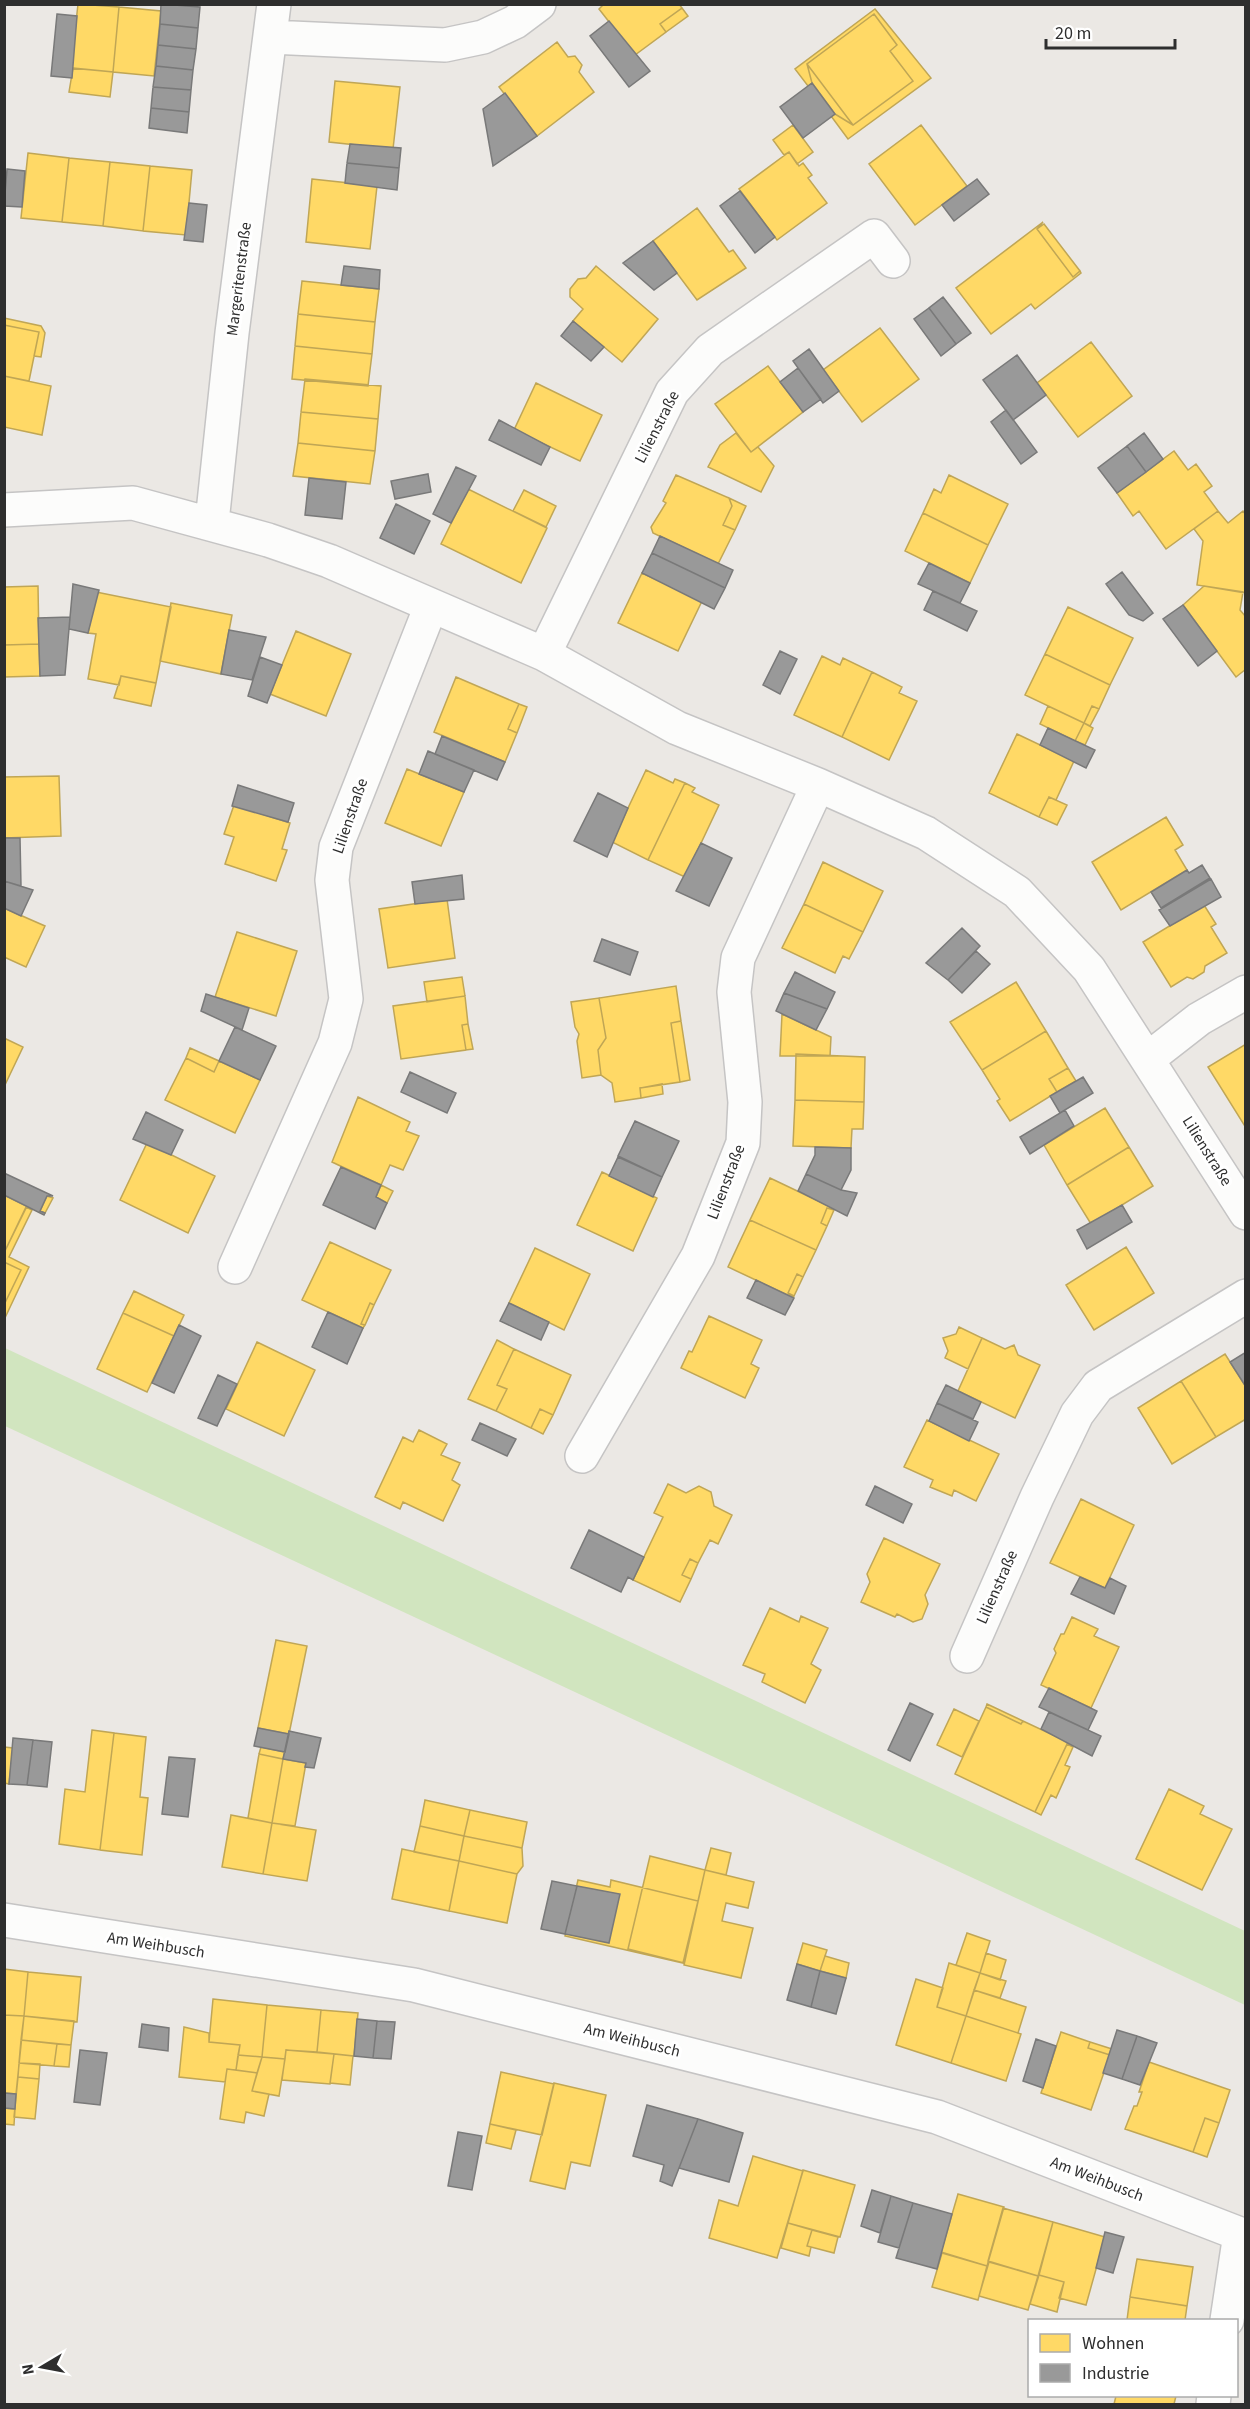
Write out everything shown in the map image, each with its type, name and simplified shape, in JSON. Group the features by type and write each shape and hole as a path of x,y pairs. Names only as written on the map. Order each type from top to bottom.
{"street":[{"name":"Margeritenstraße","path":"212,522 232,333 274,4"},
{"path":"270,37 445,45 483,37 515,22 539,4"},
{"name":"Lilienstraße","path":"544,654 672,392 710,350 874,236 893,261"},
{"name":"Lilienstraße","path":"4,510 133,503 212,522 329,561 544,654 677,728 818,785 926,833 1017,892 1089,969 1149,1058 1245,1213"},
{"name":"Lilienstraße","path":"236,1267 335,1043 346,999 332,880 336,847 431,606"},
{"name":"Lilienstraße","path":"582,1456 698,1256 742,1143 745,1102 734,992 738,958 818,785"},
{"path":"1149,1058 1199,1019 1245,992"},
{"name":"Lilienstraße","path":"967,1656 1077,1414 1098,1386 1245,1296"},
{"name":"Am Weihbusch","path":"4,1920 414,1985 937,2117 1240,2234 1227,2319"}],"green space":[{"path":"5,1348 1245,1931 1245,2005 5,1426"}],"building: Wohnen":[{"path":"78,4 119,7 113,72 71,68"},
{"path":"604,4 679,4 682,8 660,24 666,32 635,55 599,9"},
{"path":"119,7 161,11 154,76 113,72"},
{"path":"682,8 688,16 666,32 660,24"},
{"path":"875,9 931,78 848,139 831,116 835,114 853,125 913,81 890,51 897,45 874,14 807,64 812,83 808,86 795,69"},
{"path":"874,14 897,45 890,51 913,81 853,125 807,64"},
{"path":"557,42 568,57 575,56 582,65 579,72 594,92 537,136 499,87"},
{"path":"807,64 853,125 835,114 812,83"},
{"path":"73,68 113,72 110,97 69,92"},
{"path":"335,81 400,87 393,149 329,142"},
{"path":"793,125 813,152 797,164 789,152 784,155 773,140"},
{"path":"921,125 967,186 915,225 869,164"},
{"path":"789,152 799,166 803,163 812,175 808,178 827,203 777,240 739,189"},
{"path":"28,153 69,158 62,222 21,218"},
{"path":"69,158 110,162 103,226 62,222"},
{"path":"110,162 150,166 143,231 103,226"},
{"path":"150,166 192,170 186,235 143,231"},
{"path":"312,179 377,186 370,249 306,242"},
{"path":"697,208 729,252 733,250 746,268 697,300 653,241"},
{"path":"1043,222 1037,229 1073,277 1080,271 1081,273 1035,309 1031,304 991,334 956,288"},
{"path":"1044,224 1080,271 1073,277 1037,229"},
{"path":"596,266 658,319 622,362 573,321 583,309 570,297 570,289 578,279 586,278"},
{"path":"302,281 379,289 375,322 298,314"},
{"path":"298,314 375,322 372,354 295,346"},
{"path":"4,318 41,326 45,333 41,357 34,356 39,332 4,325"},
{"path":"4,325 39,332 29,381 4,376"},
{"path":"880,328 919,379 862,422 823,370"},
{"path":"1091,342 1132,396 1078,437 1037,383"},
{"path":"295,346 372,354 368,386 292,379"},
{"path":"768,366 803,412 751,452 715,404"},
{"path":"4,376 51,386 42,435 4,427"},
{"path":"305,379 381,386 378,419 301,412"},
{"path":"536,383 602,415 580,461 514,430"},
{"path":"301,412 378,419 375,451 298,443"},
{"path":"736,433 751,452 758,447 774,466 761,492 708,467 720,445"},
{"path":"298,443 375,451 370,484 293,476"},
{"path":"1174,451 1188,470 1196,464 1212,486 1204,492 1218,511 1166,549 1139,511 1133,516 1117,493"},
{"path":"676,475 729,498 732,506 723,525 735,530 718,564 653,533 651,527 666,503 663,501"},
{"path":"949,475 1008,504 988,545 923,513 934,489 941,493"},
{"path":"468,489 547,528 521,583 441,544"},
{"path":"524,490 556,506 546,527 513,511"},
{"path":"729,498 746,506 735,530 723,525 732,506"},
{"path":"1218,511 1228,523 1243,511 1246,515 1246,593 1197,585 1203,541 1194,529"},
{"path":"923,513 988,545 970,583 905,551"},
{"path":"642,573 702,601 678,651 618,623"},
{"path":"38,586 39,644 4,645 4,587"},
{"path":"1204,586 1243,592 1240,610 1246,617 1246,669 1236,677 1183,605"},
{"path":"96,592 171,607 156,683 121,676 119,685 88,679 96,634 88,633"},
{"path":"171,603 232,615 221,674 160,661"},
{"path":"1068,607 1133,638 1110,685 1045,654"},
{"path":"296,631 351,654 326,716 270,694"},
{"path":"39,644 40,676 4,677 4,645"},
{"path":"1045,654 1110,685 1099,709 1092,706 1084,723 1025,695"},
{"path":"822,656 840,665 843,658 872,672 842,737 794,715"},
{"path":"872,672 902,687 899,693 917,701 889,760 842,737"},
{"path":"121,676 156,683 151,706 114,698"},
{"path":"456,677 519,704 508,729 517,733 505,762 434,732"},
{"path":"519,704 527,707 517,733 508,729"},
{"path":"1048,706 1084,723 1075,741 1040,724"},
{"path":"1092,706 1099,709 1090,726 1084,723"},
{"path":"1084,723 1093,728 1085,745 1075,741"},
{"path":"1017,734 1074,761 1056,800 1049,797 1039,817 989,793"},
{"path":"407,769 464,792 441,846 385,823"},
{"path":"646,770 673,783 675,779 685,783 648,860 612,842"},
{"path":"59,776 61,836 4,838 4,777"},
{"path":"685,783 695,788 692,792 719,805 685,877 648,860"},
{"path":"1049,797 1067,805 1057,825 1039,817"},
{"path":"234,805 290,823 282,849 287,850 276,881 225,864 234,837 224,834"},
{"path":"1166,817 1183,845 1175,850 1187,870 1121,910 1092,862"},
{"path":"823,862 883,891 863,932 804,904"},
{"path":"447,899 455,958 388,968 379,909"},
{"path":"804,904 863,932 849,959 843,956 835,973 782,948"},
{"path":"1204,905 1216,924 1211,927 1227,953 1205,966 1204,972 1193,979 1187,977 1171,987 1143,942"},
{"path":"4,908 45,926 26,967 4,957"},
{"path":"237,932 297,951 276,1016 215,997"},
{"path":"462,977 465,996 427,1002 424,982"},
{"path":"1016,982 1046,1031 982,1070 950,1022"},
{"path":"676,986 681,1021 671,1023 680,1082 640,1088 641,1098 615,1102 612,1083 601,1075 598,1050 606,1038 599,998"},
{"path":"465,996 468,1024 462,1025 466,1050 401,1059 393,1006"},
{"path":"599,998 606,1038 598,1050 601,1075 582,1078 577,1041 579,1034 575,1027 571,1002"},
{"path":"782,1014 831,1037 830,1056 780,1056"},
{"path":"681,1021 690,1080 680,1082 671,1023"},
{"path":"468,1024 473,1049 466,1050 462,1025"},
{"path":"1046,1031 1068,1068 1049,1079 1057,1092 1010,1121 997,1101 1000,1099 982,1070"},
{"path":"4,1038 23,1047 4,1087"},
{"path":"1246,1044 1246,1128 1208,1067"},
{"path":"190,1048 219,1061 214,1072 186,1058"},
{"path":"796,1054 865,1057 864,1102 795,1100"},
{"path":"186,1058 214,1072 219,1061 260,1080 235,1133 165,1100"},
{"path":"1068,1068 1076,1081 1057,1092 1049,1079"},
{"path":"662,1084 663,1094 641,1098 640,1088"},
{"path":"358,1097 410,1122 406,1131 419,1136 403,1170 390,1165 381,1185 332,1162"},
{"path":"795,1100 864,1102 863,1129 852,1129 851,1148 793,1146"},
{"path":"1105,1108 1129,1147 1067,1185 1044,1145"},
{"path":"147,1143 215,1176 188,1233 120,1200"},
{"path":"1129,1147 1153,1186 1091,1224 1067,1185"},
{"path":"602,1172 657,1198 633,1251 577,1225"},
{"path":"770,1178 835,1209 827,1208 821,1223 827,1226 816,1250 750,1220"},
{"path":"381,1185 393,1191 387,1203 376,1197"},
{"path":"4,1195 27,1206 4,1253"},
{"path":"47,1196 53,1198 45,1213 40,1211"},
{"path":"26,1207 32,1210 9,1257 29,1267 4,1320 4,1305 21,1270 4,1262 4,1253"},
{"path":"827,1208 834,1210 827,1226 821,1223"},
{"path":"750,1220 816,1250 803,1277 797,1274 788,1293 794,1298 728,1267"},
{"path":"330,1242 391,1270 374,1305 370,1303 361,1324 365,1325 363,1328 302,1300"},
{"path":"1126,1247 1154,1293 1094,1330 1066,1285"},
{"path":"535,1248 590,1274 564,1330 509,1303"},
{"path":"4,1262 21,1270 4,1305"},
{"path":"797,1274 803,1277 794,1296 788,1293"},
{"path":"134,1291 184,1315 174,1336 123,1313"},
{"path":"370,1303 374,1305 365,1325 361,1324"},
{"path":"123,1313 174,1336 147,1392 97,1369"},
{"path":"709,1316 762,1340 751,1364 759,1368 745,1398 681,1368 689,1351 692,1352"},
{"path":"959,1327 982,1338 968,1369 945,1358 948,1351 943,1338 956,1334"},
{"path":"982,1338 1005,1349 1014,1345 1018,1355 1040,1365 1015,1418 958,1391"},
{"path":"497,1340 514,1349 497,1385 507,1389 496,1411 468,1399"},
{"path":"257,1342 315,1370 284,1436 226,1409"},
{"path":"514,1349 571,1375 553,1415 540,1409 531,1428 496,1411 507,1389 497,1385"},
{"path":"1225,1354 1246,1387 1246,1419 1216,1437 1181,1381"},
{"path":"1181,1381 1216,1437 1172,1464 1138,1408"},
{"path":"540,1409 553,1415 543,1434 531,1428"},
{"path":"927,1420 999,1454 976,1501 954,1490 952,1496 930,1487 933,1480 904,1467"},
{"path":"419,1430 447,1444 441,1455 460,1463 452,1480 460,1485 443,1521 403,1502 400,1509 375,1497 403,1437 413,1442"},
{"path":"668,1484 686,1493 699,1486 711,1492 714,1506 732,1515 718,1544 710,1540 698,1563 690,1559 682,1575 691,1579 680,1602 633,1580 663,1517 654,1513"},
{"path":"1081,1499 1134,1525 1105,1588 1050,1563"},
{"path":"884,1538 940,1564 925,1595 928,1604 922,1619 913,1622 897,1614 895,1617 861,1602 870,1582 867,1574"},
{"path":"690,1559 698,1563 691,1579 682,1575"},
{"path":"770,1608 799,1622 801,1616 828,1628 811,1664 821,1670 805,1703 762,1682 765,1674 743,1665"},
{"path":"1072,1617 1098,1629 1094,1636 1119,1647 1091,1708 1041,1685 1056,1653 1054,1649"},
{"path":"276,1640 307,1646 289,1734 258,1728"},
{"path":"987,1704 1023,1721 1021,1724 986,1707"},
{"path":"986,1707 1021,1724 1023,1721 1068,1742 1035,1812 955,1774"},
{"path":"954,1709 979,1721 962,1757 937,1745"},
{"path":"92,1730 114,1733 100,1850 59,1844 65,1789 85,1792"},
{"path":"114,1733 146,1737 140,1797 148,1798 142,1855 100,1850"},
{"path":"1067,1744 1073,1747 1065,1765 1070,1767 1056,1798 1051,1795 1041,1815 1035,1812"},
{"path":"4,1747 13,1748 9,1784 4,1783"},
{"path":"261,1747 285,1752 283,1759 259,1754"},
{"path":"259,1754 283,1759 272,1823 248,1818"},
{"path":"283,1759 306,1763 295,1826 272,1823"},
{"path":"1169,1789 1204,1806 1200,1814 1232,1829 1202,1890 1136,1859"},
{"path":"425,1800 470,1810 464,1836 420,1826"},
{"path":"470,1810 527,1822 522,1848 464,1836"},
{"path":"231,1815 272,1823 263,1874 222,1867"},
{"path":"272,1823 316,1830 307,1881 263,1874"},
{"path":"420,1826 464,1836 459,1861 414,1852"},
{"path":"464,1836 522,1848 523,1866 517,1874 459,1861"},
{"path":"711,1848 731,1853 726,1875 705,1870"},
{"path":"402,1849 459,1861 449,1911 392,1899"},
{"path":"650,1856 705,1870 684,1963 628,1949"},
{"path":"459,1861 517,1874 507,1923 449,1911"},
{"path":"705,1870 754,1882 748,1908 726,1903 722,1921 753,1928 741,1978 684,1965"},
{"path":"578,1880 610,1887 611,1880 698,1901 683,1963 565,1936"},
{"path":"967,1933 990,1941 980,1973 956,1965"},
{"path":"803,1943 827,1950 820,1971 797,1964"},
{"path":"986,1953 1006,1960 1000,1980 980,1973"},
{"path":"825,1956 849,1963 846,1978 820,1971"},
{"path":"949,1963 980,1973 966,2016 937,2007"},
{"path":"4,1969 28,1972 24,2016 4,2015"},
{"path":"28,1972 81,1977 77,2022 24,2016"},
{"path":"980,1973 1006,1981 1000,1998 974,1990"},
{"path":"916,1979 943,1988 937,2007 966,2016 951,2063 896,2045"},
{"path":"974,1990 1026,2007 1018,2033 966,2016"},
{"path":"213,1999 267,2005 262,2057 238,2055 240,2045 209,2042"},
{"path":"267,2005 321,2010 317,2052 286,2050 285,2059 262,2057"},
{"path":"321,2010 358,2013 354,2056 317,2052"},
{"path":"4,2015 24,2016 16,2094 4,2093"},
{"path":"24,2016 74,2021 71,2045 21,2040"},
{"path":"966,2016 1021,2034 1006,2081 951,2063"},
{"path":"184,2027 209,2033 209,2042 240,2045 236,2070 227,2069 225,2082 179,2077"},
{"path":"1061,2032 1090,2042 1088,2048 1110,2055 1091,2110 1041,2093"},
{"path":"21,2040 57,2044 54,2066 19,2063"},
{"path":"1090,2042 1112,2049 1110,2055 1088,2048"},
{"path":"57,2044 71,2045 69,2067 54,2066"},
{"path":"286,2050 334,2054 330,2084 282,2080"},
{"path":"334,2054 353,2056 350,2085 330,2083"},
{"path":"238,2055 262,2057 257,2073 236,2070"},
{"path":"262,2057 285,2059 279,2096 252,2091"},
{"path":"1149,2062 1230,2090 1219,2123 1205,2118 1193,2152 1125,2129 1134,2106 1137,2106"},
{"path":"19,2063 40,2064 39,2079 18,2077"},
{"path":"227,2069 257,2073 252,2091 269,2094 264,2116 246,2112 244,2123 220,2119"},
{"path":"501,2072 554,2084 542,2135 490,2124"},
{"path":"18,2077 39,2079 35,2119 14,2117"},
{"path":"554,2083 606,2095 590,2166 571,2162 565,2189 530,2181"},
{"path":"4,2108 15,2109 14,2125 4,2124"},
{"path":"1205,2118 1219,2123 1207,2157 1193,2152"},
{"path":"490,2124 516,2130 511,2149 486,2143"},
{"path":"753,2156 803,2171 777,2258 709,2238 719,2200 738,2206"},
{"path":"803,2170 855,2185 840,2237 788,2223"},
{"path":"958,2194 1004,2207 987,2266 941,2252"},
{"path":"1003,2208 1053,2222 1038,2276 988,2261"},
{"path":"1053,2222 1105,2237 1086,2305 1059,2298 1064,2282 1039,2275"},
{"path":"788,2223 812,2230 807,2246 811,2247 809,2256 781,2248"},
{"path":"812,2230 838,2237 834,2253 807,2246"},
{"path":"942,2253 987,2266 978,2300 932,2287"},
{"path":"1137,2259 1193,2267 1187,2306 1130,2297"},
{"path":"989,2262 1038,2276 1028,2310 979,2296"},
{"path":"1039,2275 1064,2282 1057,2312 1030,2304"},
{"path":"1130,2297 1187,2306 1185,2319 1127,2319"},
{"path":"1116,2397 1176,2397 1174,2404 1114,2404"}],"building: Industrie":[{"path":"161,4 200,7 198,28 160,24"},
{"path":"57,14 77,16 72,78 51,76"},
{"path":"609,21 650,71 629,87 590,36"},
{"path":"160,24 198,28 196,49 158,45"},
{"path":"158,45 196,49 193,70 156,66"},
{"path":"156,66 193,70 191,90 153,87"},
{"path":"812,83 835,114 803,138 780,107"},
{"path":"153,87 191,90 189,112 151,108"},
{"path":"505,93 537,136 493,166 483,109"},
{"path":"151,108 189,112 187,133 149,128"},
{"path":"350,144 401,148 399,168 347,163"},
{"path":"347,163 399,168 397,190 345,183"},
{"path":"7,169 25,171 22,207 4,206"},
{"path":"977,179 989,194 954,221 942,205"},
{"path":"740,191 775,237 755,253 720,206"},
{"path":"189,203 207,205 203,242 184,240"},
{"path":"653,241 677,273 654,290 623,263"},
{"path":"344,266 380,270 379,289 341,285"},
{"path":"943,297 971,333 956,344 929,308"},
{"path":"929,308 956,344 941,356 914,319"},
{"path":"573,321 604,347 591,361 561,336"},
{"path":"809,349 839,391 823,403 793,361"},
{"path":"1017,355 1046,395 1013,420 983,380"},
{"path":"798,368 821,399 803,412 780,382"},
{"path":"1006,410 1037,452 1021,464 991,422"},
{"path":"499,420 550,447 541,465 489,440"},
{"path":"1144,433 1163,459 1146,472 1127,446"},
{"path":"1127,446 1146,472 1117,493 1098,468"},
{"path":"456,467 476,476 451,523 433,514"},
{"path":"428,474 431,492 395,499 391,481"},
{"path":"309,478 346,482 342,519 305,515"},
{"path":"396,504 430,521 414,554 380,538"},
{"path":"660,536 733,570 725,588 652,553"},
{"path":"652,553 725,588 714,609 642,573"},
{"path":"929,563 970,583 960,603 918,584"},
{"path":"1122,572 1153,613 1143,621 1129,615 1106,584"},
{"path":"73,584 99,590 88,633 69,629"},
{"path":"933,591 977,611 967,631 924,610"},
{"path":"1183,605 1217,651 1198,666 1163,619"},
{"path":"70,617 65,675 40,676 38,618"},
{"path":"229,630 266,637 252,680 221,674"},
{"path":"780,651 797,659 780,694 763,685"},
{"path":"260,657 282,665 267,703 248,696"},
{"path":"1048,728 1095,750 1086,768 1040,745"},
{"path":"442,736 505,762 497,780 435,754"},
{"path":"428,751 474,770 464,792 419,774"},
{"path":"238,785 294,803 288,822 232,806"},
{"path":"598,793 628,808 607,857 574,841"},
{"path":"4,838 20,838 21,886 4,881"},
{"path":"701,843 732,858 709,906 676,891"},
{"path":"1202,865 1210,878 1161,908 1151,892 1187,870 1189,873"},
{"path":"462,875 464,899 415,904 412,882"},
{"path":"1211,879 1221,897 1170,926 1159,910"},
{"path":"4,881 33,890 21,916 4,908"},
{"path":"962,928 980,946 948,980 926,963"},
{"path":"602,939 638,952 630,975 594,961"},
{"path":"976,951 990,964 962,993 948,980"},
{"path":"795,972 835,992 827,1009 784,993"},
{"path":"784,993 827,1009 816,1030 776,1011"},
{"path":"206,994 249,1008 242,1030 201,1011"},
{"path":"235,1027 276,1046 260,1080 219,1061"},
{"path":"410,1072 456,1093 447,1113 401,1092"},
{"path":"1083,1077 1093,1093 1060,1113 1050,1096"},
{"path":"1065,1110 1074,1126 1030,1154 1020,1137"},
{"path":"146,1112 183,1130 171,1155 133,1139"},
{"path":"635,1121 679,1141 662,1177 618,1156"},
{"path":"815,1147 851,1148 851,1170 841,1190 806,1174 815,1155"},
{"path":"618,1157 662,1177 653,1197 609,1176"},
{"path":"341,1167 381,1185 376,1197 387,1203 375,1229 323,1205"},
{"path":"4,1173 53,1196 47,1196 40,1211 45,1213 44,1215 4,1195"},
{"path":"806,1174 841,1190 857,1193 847,1216 798,1191"},
{"path":"1122,1205 1132,1222 1087,1249 1077,1230"},
{"path":"756,1280 794,1298 785,1315 747,1298"},
{"path":"509,1303 549,1322 541,1340 500,1321"},
{"path":"328,1312 363,1328 347,1364 312,1347"},
{"path":"179,1325 201,1336 174,1393 152,1383"},
{"path":"1246,1352 1246,1387 1230,1362"},
{"path":"218,1375 237,1384 217,1426 198,1418"},
{"path":"946,1385 981,1402 973,1419 937,1403"},
{"path":"937,1403 978,1422 969,1441 929,1421"},
{"path":"480,1423 516,1439 507,1456 472,1440"},
{"path":"875,1486 912,1504 903,1523 866,1505"},
{"path":"589,1530 644,1557 633,1580 628,1577 621,1592 571,1568"},
{"path":"1080,1577 1105,1588 1110,1578 1126,1586 1114,1614 1071,1594"},
{"path":"1049,1688 1097,1711 1088,1730 1039,1707"},
{"path":"910,1703 933,1714 910,1761 888,1750"},
{"path":"1049,1712 1101,1736 1092,1756 1041,1729"},
{"path":"258,1728 289,1734 285,1752 254,1746"},
{"path":"289,1731 321,1738 314,1768 305,1767 306,1763 283,1759"},
{"path":"13,1738 33,1740 27,1785 9,1784"},
{"path":"33,1740 52,1742 47,1787 27,1785"},
{"path":"169,1757 195,1759 188,1817 162,1814"},
{"path":"552,1881 577,1886 565,1934 541,1929"},
{"path":"577,1886 620,1894 609,1943 565,1934"},
{"path":"797,1964 820,1971 811,2007 787,2000"},
{"path":"820,1971 846,1978 836,2014 811,2007"},
{"path":"357,2019 377,2021 373,2058 354,2056"},
{"path":"377,2021 395,2022 391,2059 373,2058"},
{"path":"142,2024 169,2028 168,2051 139,2047"},
{"path":"1117,2030 1137,2036 1122,2079 1103,2073"},
{"path":"1137,2036 1157,2043 1140,2085 1122,2079"},
{"path":"1036,2039 1056,2046 1043,2088 1023,2081"},
{"path":"80,2050 107,2053 100,2105 74,2102"},
{"path":"4,2093 16,2094 15,2109 4,2108"},
{"path":"647,2105 698,2119 672,2186 660,2181 664,2165 633,2156"},
{"path":"698,2119 743,2133 729,2182 679,2168"},
{"path":"458,2132 482,2136 472,2190 448,2186"},
{"path":"872,2190 891,2196 880,2233 861,2226"},
{"path":"891,2196 913,2203 899,2248 878,2242"},
{"path":"913,2203 952,2214 937,2269 896,2258"},
{"path":"1105,2232 1124,2237 1113,2273 1096,2268"}]}
